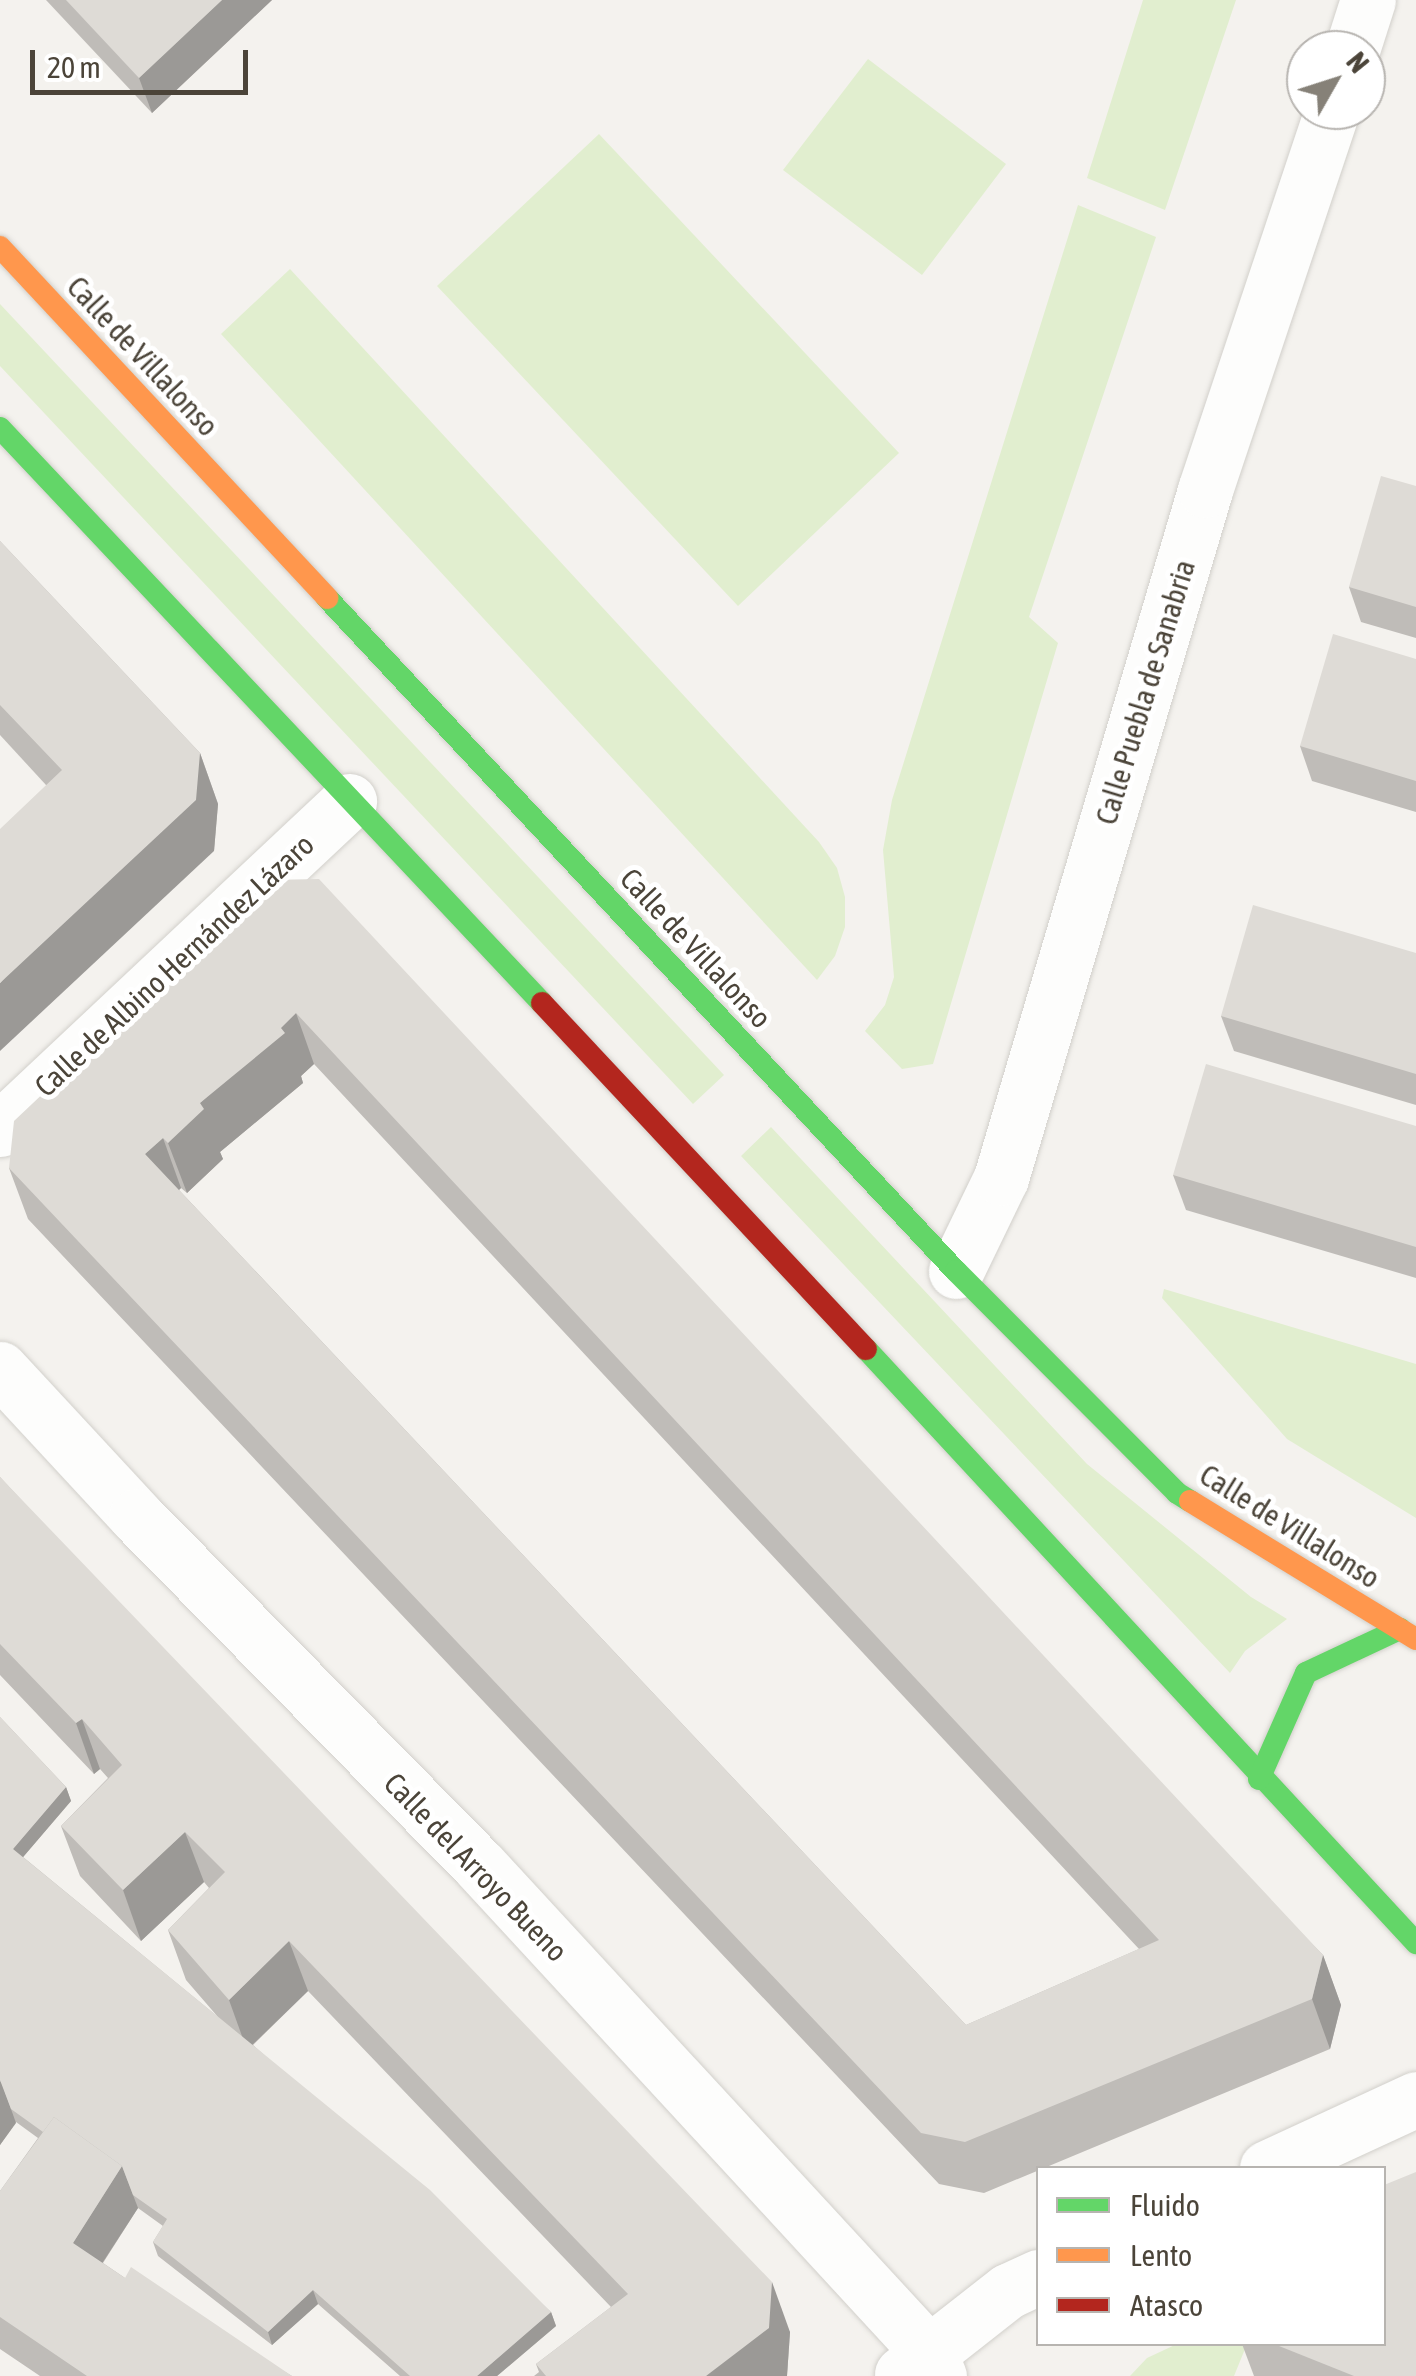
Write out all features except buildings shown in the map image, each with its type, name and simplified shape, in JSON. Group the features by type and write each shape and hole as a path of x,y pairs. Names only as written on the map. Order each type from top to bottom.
{"main road":[{"name":"Calle de Villalonso","path":"0,247 956,1271 1178,1493 1408,1634"},
{"path":"0,428 701,1172 1259,1779 1416,1943"},
{"name":"Calle de Villalonso","path":"1259,1779 1306,1673 1408,1634"}],"street":[{"path":"1358,30 1368,0"},
{"name":"Calle Puebla de Sanabria","path":"956,1271 1002,1178 1205,490 1325,130"},
{"name":"Calle de Albino Hernández Lázaro","path":"0,1129 349,801"},
{"name":"Calle del Arroyo Bueno","path":"0,1369 136,1516 478,1866 923,2369"},
{"path":"1271,2166 1416,2099"},
{"path":"923,2369 1008,2291 1036,2278"}],"green space":[{"path":"1143,0 1236,0 1165,210 1087,178"},
{"path":"868,59 1006,164 922,275 783,170"},
{"path":"599,134 899,453 738,606 437,286"},
{"path":"1078,205 1156,237 1029,617 1058,643 933,1064 902,1069 865,1031 885,1005 894,977 883,850 892,800"},
{"path":"290,269 819,842 837,868 845,897 845,927 835,956 817,980 221,334"},
{"path":"0,304 724,1075 693,1104 0,366"},
{"path":"771,1127 1087,1464 1251,1597 1287,1619 1245,1651 1230,1673 741,1156"},
{"path":"1164,1289 1416,1364 1416,1518 1287,1439 1162,1298"},
{"path":"1173,2346 1246,2346 1234,2376 1130,2376 1147,2358"}],"traffic: fast":[{"path":"0,428 542,1003"},
{"path":"327,598 956,1271 1177,1493 1190,1501"},
{"path":"866,1349 1416,1943"},
{"path":"1259,1779 1306,1673 1400,1629"}],"traffic: slow":[{"path":"0,247 327,598"},
{"path":"1190,1501 1416,1639"}],"traffic: jam":[{"path":"542,1003 866,1349"}]}
